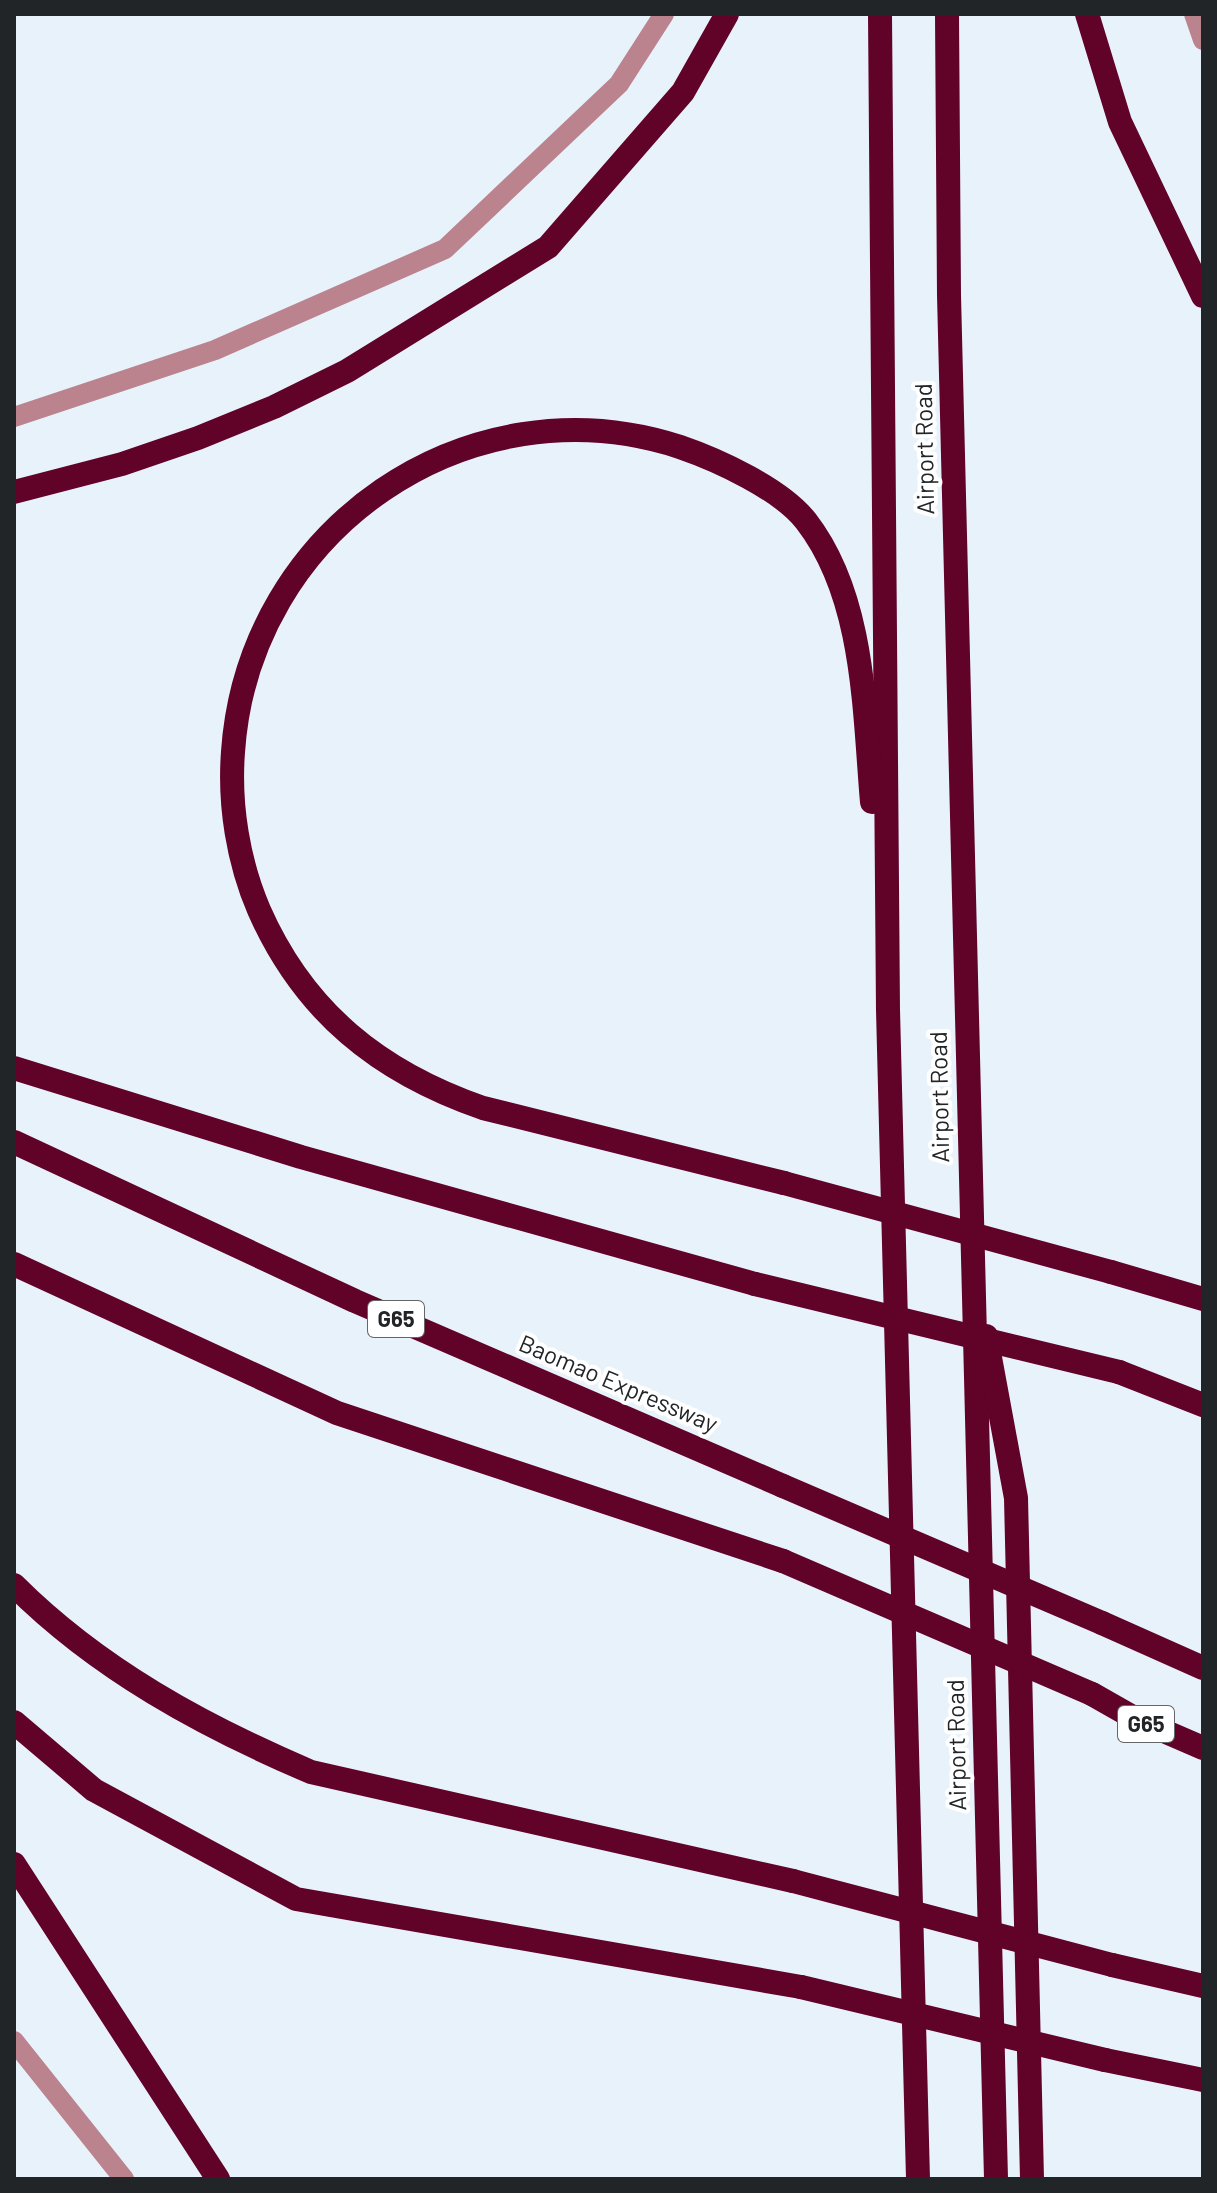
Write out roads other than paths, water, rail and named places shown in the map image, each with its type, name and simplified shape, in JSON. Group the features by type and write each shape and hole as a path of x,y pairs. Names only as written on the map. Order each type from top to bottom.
{"highway":[{"path":"14,492 122,464 274,407 347,371 548,247 683,92 727,14"},
{"name":"Airport Road","path":"880,14 888,1010 918,2179"},
{"name":"Airport Road","path":"947,14 949,295 996,2179"},
{"path":"1087,14 1120,122 1203,296"},
{"path":"888,1010 861,667 836,573 804,518 771,492 736,470 698,453 618,433 577,430 535,432 494,439 417,468 381,490 348,515 293,577 266,626 242,691 234,732 231,773 234,815 241,856 269,933 290,968 315,1000 342,1029 374,1055 408,1077 483,1108 784,1183 1203,1299"},
{"path":"14,499 43,486"},
{"path":"14,1068 316,1161 755,1284 1119,1372 1203,1405"},
{"name":"Baomao Expressway","path":"14,1142 355,1301 1203,1668"},
{"path":"972,1262 1016,1498 1032,2179"},
{"name":"G65","path":"14,1264 337,1413 783,1561 1092,1694 1136,1719 1203,1748"},
{"path":"14,1585 77,1640 132,1680 237,1740 311,1772 793,1881 1203,1986"},
{"path":"14,1722 94,1790 296,1899 801,1987 1105,2060 1203,2080"},
{"path":"14,1864 218,2179"}],"street":[{"path":"14,417 215,350 445,249 619,84 664,14"},
{"path":"1194,14 1203,40"},
{"path":"14,2041 124,2179"}]}
